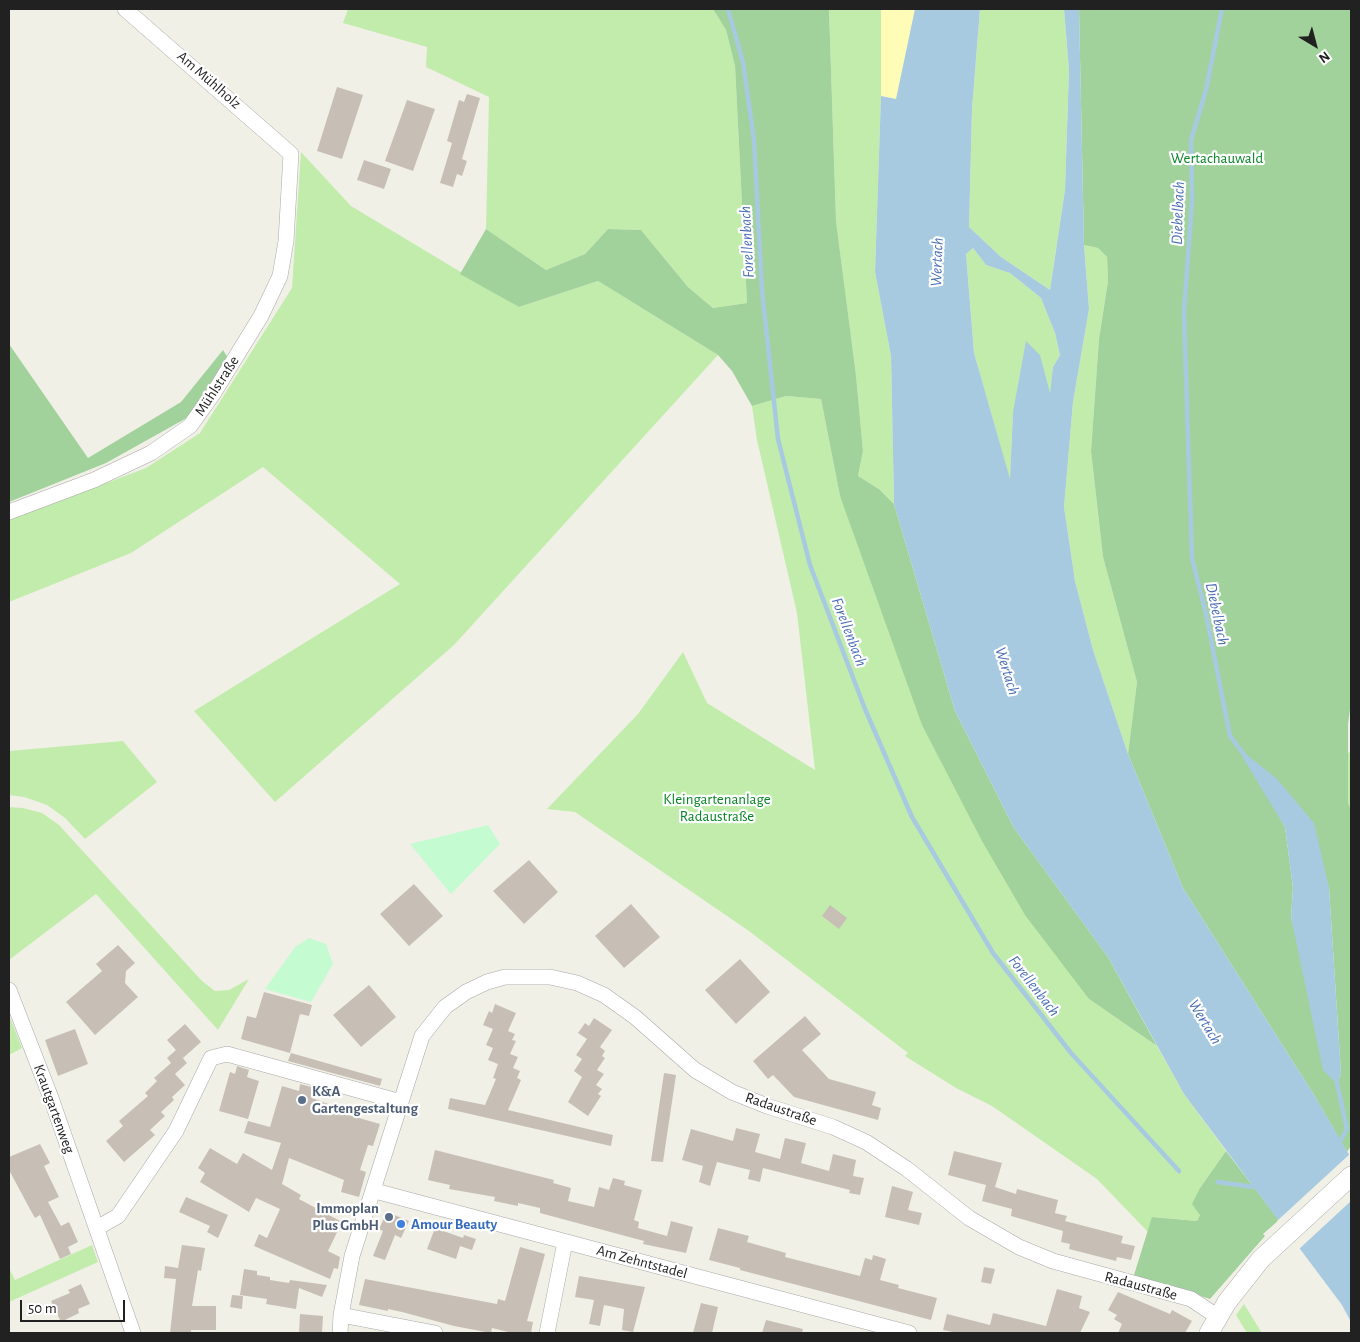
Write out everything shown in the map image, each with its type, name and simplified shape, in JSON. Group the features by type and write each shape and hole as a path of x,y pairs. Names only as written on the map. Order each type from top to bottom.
{"street":[{"name":"Am Mühlholz","path":"125,9 291,154"},
{"name":"Mühlstraße","path":"9,512 94,480 151,453 190,426 261,316 280,276 286,241 291,154"},
{"name":"Radaustraße","path":"340,1333 341,1316 352,1256 375,1191 422,1036 445,1007 466,992 487,982 506,977 550,977 577,983 604,995 635,1016 708,1079 766,1106 833,1127 866,1142 907,1169 969,1218 998,1236 1053,1261 1191,1299 1218,1317"},
{"name":"Krautgartenweg","path":"9,990 51,1098 133,1333"},
{"path":"97,1228 118,1216 176,1132 211,1058 228,1054 401,1102"},
{"path":"1209,1333 1250,1272 1274,1246 1351,1176"},
{"name":"Am Zehntstadel","path":"375,1191 910,1333"},
{"path":"547,1333 565,1242"},
{"path":"341,1316 435,1333"}],"green space":[{"path":"348,9 713,9 726,30 735,66 747,303 713,308 688,287 641,230 608,229 585,254 546,270 486,229 489,97 426,67 427,47 343,23"},
{"path":"713,9 829,9 836,221 856,375 863,451 858,476 879,489 894,504 955,711 1014,828 1108,957 1157,1046 1089,999 1025,915 982,841 922,725 840,496 821,399 786,396 752,406 732,371 718,355 598,281 519,307 460,274 486,229 546,270 585,254 608,229 641,230 688,287 713,308 747,303 735,66 726,30"},
{"path":"829,9 881,9 881,96 875,272 891,356 894,504 879,489 858,476 863,451 856,375 836,221"},
{"path":"980,9 1064,9 1069,70 1065,190 1050,290 1001,257 969,227 972,109"},
{"name":"Wertachauwald","path":"1079,9 1351,9 1351,702 1348,724 1348,803 1351,810 1351,1146 1347,1152 1314,1095 1183,888 1128,754 1137,682 1103,557 1091,451 1099,339 1108,281 1107,257 1098,248 1084,245","holes":["1279,816 1329,888 1341,1074 1337,1084 1291,917 1293,888 1285,827"]},
{"path":"301,152 351,206 519,307 598,281 718,355 454,645 275,802 194,711 400,584 263,467 131,553 9,602 9,520 146,468 200,433 292,288"},
{"path":"1084,245 1098,248 1107,257 1108,281 1099,339 1091,451 1103,557 1137,682 1128,754 1093,650 1075,581 1064,507 1073,402 1089,309"},
{"path":"973,248 986,265 1010,273 1041,298 1055,333 1060,355 1053,367 1050,395 1013,412 1010,481 974,353 966,254"},
{"path":"9,344 88,458 181,402 223,350 228,358 192,415 106,463 9,502"},
{"name":"Kleingartenanlage Radaustraße","path":"786,396 821,399 840,496 1089,999 1157,1046 1184,1094 1226,1151 1200,1188 1200,1215 1197,1221 1153,1217 1148,1232 1097,1179 992,1106 956,1088 905,1056 908,1053 749,931 575,812 547,809 638,714 683,652 707,703 815,770 797,613 757,440 752,406"},
{"path":"123,741 157,782 85,839 65,818 47,805 24,797 9,795 9,751"},
{"path":"1351,751 1351,810 1348,804 1348,753"},
{"path":"9,807 23,808 42,813 59,825 202,981 215,991 229,990 249,979 218,1030 96,894 9,960"},
{"path":"488,825 500,844 451,894 410,844"},
{"path":"309,938 326,944 333,964 311,1002 265,989 295,947"},
{"path":"9,1015 22,1048 9,1055"},
{"path":"1226,1151 1279,1220 1263,1234 1265,1236 1210,1299 1134,1275 1152,1217 1197,1221 1200,1215 1192,1204 1200,1188"},
{"path":"92,1245 98,1262 9,1302 9,1268 15,1280"},
{"path":"1244,1304 1262,1333 1247,1333 1236,1315"}],"sand":[{"path":"881,9 915,9 896,100 881,96"}],"water":[{"name":"Wertach","path":"915,9 980,9 972,109 969,227 1001,257 1050,290 1065,190 1069,70 1064,9 1079,9 1084,245 1089,309 1073,402 1064,507 1075,581 1093,650 1128,754 1183,888 1314,1095 1351,1158 1351,1322 1342,1305 1184,1094 1108,957 1014,828 955,711 894,504 891,356 875,272 881,96 896,99","holes":["973,248 986,265 1010,273 1041,298 1055,333 1060,355 1053,367 1050,393 1040,355 1026,341 1013,412 1010,479 974,353 966,254"]},
{"path":"1247,755 1277,779 1314,823 1329,888 1341,1074 1337,1084 1323,1070 1291,917 1293,888 1285,827 1243,758"}],"pier":[{"path":"1351,1153 1351,1201 1298,1250 1277,1221"}],"building":[{"path":"337,87 363,95 342,159 317,151"},
{"path":"467,94 480,98 462,159 467,161 462,176 457,174 453,187 440,183 452,143 447,141 459,100 464,102"},
{"path":"407,100 435,109 413,171 385,161"},
{"path":"364,160 391,169 384,189 357,180"},
{"path":"529,860 558,892 524,924 493,891"},
{"path":"414,884 443,916 409,946 380,914"},
{"path":"631,904 660,937 624,968 595,936"},
{"path":"830,905 847,918 839,929 822,916"},
{"path":"118,945 135,963 126,971 125,983 138,997 95,1035 66,1002 102,971 96,964"},
{"path":"740,959 770,992 736,1024 705,990"},
{"path":"369,985 396,1017 361,1047 333,1015"},
{"path":"264,992 312,1005 309,1016 300,1014 290,1053 241,1039 247,1016 256,1018"},
{"path":"495,1004 516,1013 508,1031 515,1034 512,1040 516,1041 510,1054 518,1057 513,1068 520,1071 517,1078 521,1080 508,1110 613,1135 611,1146 448,1109 450,1098 485,1105 496,1079 493,1078 498,1064 488,1060 493,1048 486,1045 493,1029 483,1025 489,1011 492,1013"},
{"path":"805,1016 821,1034 802,1050 829,1079 876,1092 872,1105 881,1108 878,1120 794,1097 773,1075 768,1079 753,1061"},
{"path":"594,1018 612,1030 600,1047 605,1051 602,1056 605,1058 597,1070 604,1074 596,1085 602,1089 598,1094 601,1096 588,1116 568,1102 582,1077 574,1071 582,1059 576,1055 587,1039 578,1033 585,1023 589,1026"},
{"path":"185,1024 201,1042 183,1058 167,1040"},
{"path":"75,1029 88,1064 58,1076 45,1040"},
{"path":"176,1050 187,1063 175,1074 185,1085 172,1097 174,1100 161,1112 165,1116 150,1130 155,1135 124,1162 106,1141 123,1126 119,1121 148,1096 145,1093 157,1081 154,1078 171,1063 167,1058"},
{"path":"291,1053 382,1079 380,1086 288,1061"},
{"path":"237,1066 249,1070 247,1077 259,1081 248,1119 219,1111 230,1072 235,1074"},
{"path":"664,1073 676,1075 663,1162 651,1161"},
{"path":"300,1084 315,1088 312,1098 339,1108 338,1112 380,1124 373,1146 368,1145 360,1170 366,1172 359,1197 341,1192 344,1180 289,1158 282,1184 301,1195 299,1199 342,1222 328,1251 340,1257 338,1269 334,1268 330,1279 254,1246 259,1234 267,1238 280,1209 256,1198 249,1212 200,1182 205,1173 198,1168 210,1148 237,1164 243,1153 272,1170 281,1143 244,1133 248,1121 270,1127 282,1086 299,1091"},
{"path":"736,1128 760,1134 755,1152 780,1159 785,1138 806,1143 801,1163 829,1171 833,1154 856,1160 853,1176 864,1178 860,1195 849,1193 850,1190 763,1168 760,1182 748,1179 750,1170 717,1162 710,1186 699,1182 703,1166 682,1160 691,1129 733,1141"},
{"path":"40,1144 50,1163 44,1166 59,1197 48,1202 61,1226 69,1222 78,1242 68,1247 71,1254 60,1259 40,1215 35,1218 9,1170 9,1157"},
{"path":"435,1150 554,1180 553,1183 571,1188 568,1201 594,1207 599,1187 609,1190 613,1178 625,1181 624,1185 642,1190 634,1220 639,1222 638,1228 667,1236 671,1221 693,1227 686,1253 643,1244 644,1241 540,1213 540,1208 518,1203 518,1206 494,1201 495,1197 449,1189 450,1185 428,1180"},
{"path":"954,1151 1002,1163 995,1187 1016,1194 1017,1189 1058,1200 1055,1213 1067,1216 1065,1221 1123,1236 1121,1243 1135,1246 1131,1260 1117,1257 1116,1261 1069,1249 1070,1244 1061,1242 1063,1231 1011,1216 1012,1209 982,1201 986,1185 948,1175"},
{"path":"892,1186 913,1192 908,1210 922,1213 919,1225 885,1217"},
{"path":"186,1197 228,1215 218,1238 207,1232 210,1226 179,1212"},
{"path":"387,1212 409,1221 401,1238 395,1235 385,1260 373,1256 383,1231 379,1229"},
{"path":"435,1228 463,1238 464,1235 476,1239 472,1250 460,1246 456,1259 427,1249"},
{"path":"718,1228 749,1236 747,1242 786,1253 785,1257 860,1276 865,1258 872,1260 873,1255 886,1259 880,1280 899,1285 898,1288 937,1298 931,1320 740,1270 740,1268 709,1260"},
{"path":"182,1245 205,1248 201,1271 198,1270 192,1306 216,1306 216,1330 191,1330 191,1333 170,1333 176,1279 164,1278 165,1266 178,1268"},
{"path":"520,1247 545,1254 527,1321 533,1322 531,1333 512,1333 492,1328 491,1333 454,1326 388,1309 388,1311 359,1305 365,1279 497,1304 498,1299 505,1301"},
{"path":"984,1267 995,1269 991,1284 981,1282"},
{"path":"244,1269 257,1271 257,1275 270,1277 270,1280 289,1283 290,1280 327,1285 322,1297 299,1288 296,1309 266,1304 267,1299 240,1295"},
{"path":"579,1276 645,1287 633,1332 622,1330 624,1309 604,1305 600,1326 589,1324 594,1300 575,1297"},
{"path":"81,1284 90,1304 78,1309 79,1313 61,1322 51,1301 70,1293 68,1290"},
{"path":"1057,1289 1082,1296 1079,1308 1090,1312 1080,1333 958,1333 943,1330 947,1314 990,1325 993,1313 1046,1326"},
{"path":"1118,1292 1170,1314 1172,1310 1192,1321 1185,1333 1118,1333 1122,1324 1114,1319 1117,1315 1108,1310"},
{"path":"232,1295 243,1296 242,1309 230,1307"},
{"path":"701,1303 718,1307 712,1333 693,1333"},
{"path":"300,1314 323,1316 322,1333 299,1333"},
{"path":"766,1320 803,1329 802,1333 762,1333"}],"waterway":[{"name":"Forellenbach","path":"728,9 743,62 754,140 762,291 778,439 810,565 865,709 912,817 993,953 1071,1053 1179,1171"},
{"name":"Diebelbach","path":"1222,9 1206,90 1191,140 1192,201 1184,312 1192,558 1206,614 1230,736 1248,760"},
{"name":"Diebelbach","path":"1336,1079 1347,1129 1337,1147"},
{"name":"Forellenbach","path":"1218,1182 1261,1188"}],"place":[{"name":"K&A Gartengestaltung","path":"302,1100"},
{"name":"Immoplan Plus GmbH","path":"389,1217"},
{"name":"Amour Beauty","path":"401,1224"}]}
